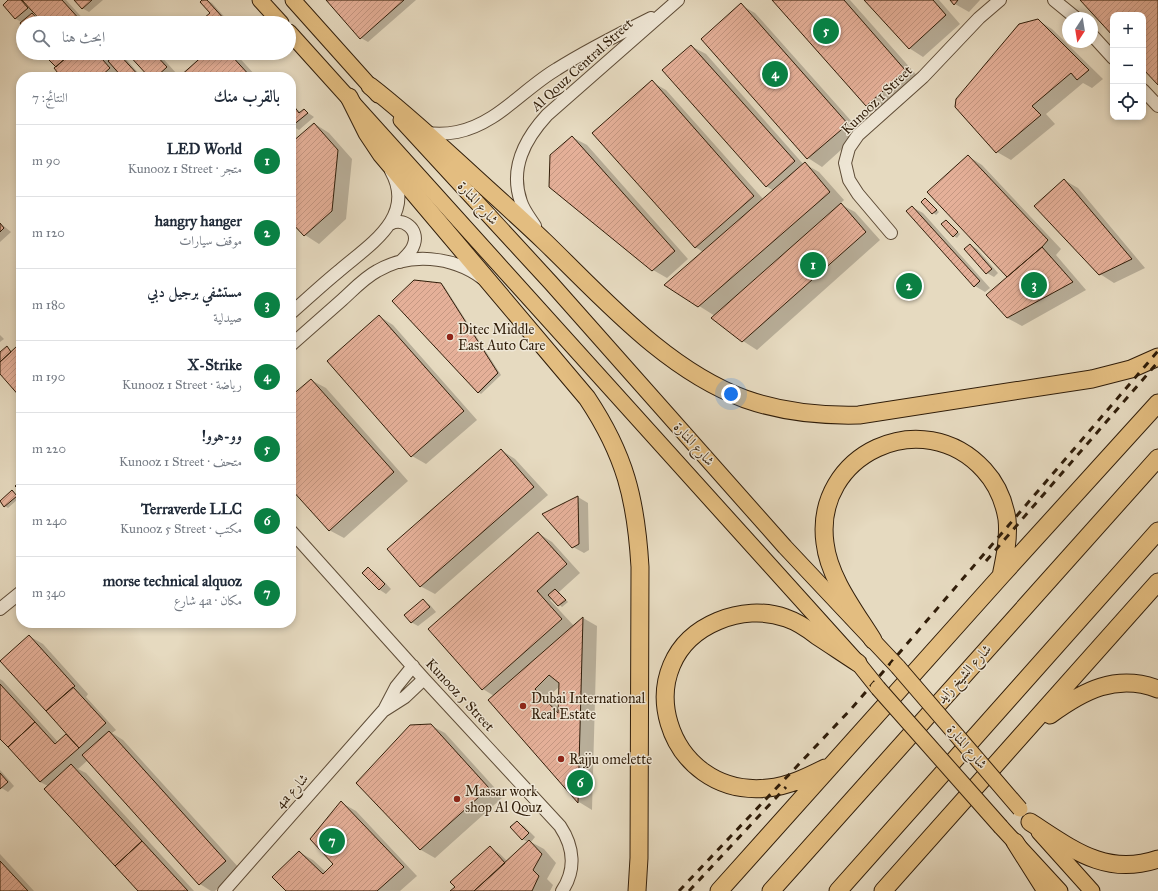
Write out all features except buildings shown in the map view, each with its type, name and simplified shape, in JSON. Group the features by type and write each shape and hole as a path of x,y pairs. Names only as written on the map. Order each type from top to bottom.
{"highway":[{"path":"370,86 427,133 544,241 632,326 687,368 726,391 744,399 782,409 820,414 859,414 1092,379 1131,369 1158,357"},
{"path":"349,97 367,133 381,154 573,380 600,417 620,457 633,500 637,522 640,567 639,850 637,891"},
{"path":"719,891 1158,403"},
{"path":"873,640 833,572 825,544 824,529 825,514 835,486 854,462 866,453 880,446 894,442 909,439 924,440 940,442 960,451 979,465 989,476 997,489 1003,503 1006,518 1006,547 1001,576"},
{"name":"شارع الشيخ زايد","path":"771,891 1158,458"},
{"path":"838,891 1158,531"},
{"path":"883,891 930,840 1158,582"},
{"path":"834,763 798,781 768,788 753,789 736,787 721,782 706,774 693,764 682,752 668,722 666,690 669,673 684,644 703,629 725,618 750,613 774,614 798,622 858,663"},
{"path":"1025,732 1068,702 1087,691 1108,685 1130,682 1158,688"},
{"path":"1025,816 1072,849 1095,859 1132,865 1158,859"},
{"path":"899,891 920,860 930,840"},
{"path":"1015,842 1046,891"}],"main road":[{"path":"260,0 275,16"},
{"name":"شارع المنارة","path":"293,0 551,283 785,547 898,667 1025,816 1092,891"},
{"name":"شارع المنارة","path":"296,40 858,663 878,688 1001,827 1060,891"}],"street":[{"name":"Kunooz 1 Street","path":"979,18 987,0"},
{"name":"Kunooz 1 Street","path":"891,233 858,194 849,180 845,163 849,148 861,132 923,77 979,18 1000,0"},
{"path":"1054,0 1069,12"},
{"path":"1066,0 1072,12"},
{"name":"Al Qouz Central Street","path":"427,133 442,134 456,132 471,128 484,122 556,70 675,3"},
{"name":"Al Qouz Central Street","path":"544,241 524,210 518,191 517,171 524,145 534,129 547,115 675,3"},
{"path":"1098,42 1110,55"},
{"path":"1146,93 1158,106"},
{"path":"296,309 376,240 390,224 395,214 397,204 397,186 396,181 381,154"},
{"path":"390,224 394,222 404,223 409,226 414,234 414,244 412,249 400,262"},
{"path":"296,341 377,271 400,262 425,259 450,262 477,275 492,286"},
{"name":"Kunooz 5 Street","path":"296,537 563,829 569,841 572,858 570,875 562,891"},
{"path":"0,609 16,596"},
{"name":"4a شارع","path":"383,712 396,687 413,666"},
{"name":"4a شارع","path":"224,891 383,712 405,697 424,678"}],"railway":[{"path":"679,891 852,708 1158,351"},
{"path":"986,561 1158,362"},
{"path":"689,891 786,787"}],"place":[{"name":"وو-هوو!","path":"826,31"},
{"name":"X-Strike","path":"775,74"},
{"name":"LED World","path":"813,265"},
{"name":"مستشفي برجيل دبي","path":"1034,285"},
{"name":"hangry hanger","path":"909,286"},
{"name":"Ditec Middle East Auto Care","path":"450,337"},
{"name":"Dubai International Real Estate","path":"523,706"},
{"name":"Rajju omelette","path":"561,759"},
{"name":"Terraverde LLC","path":"580,783"},
{"name":"Massar work shop Al Qouz","path":"457,799"},
{"name":"morse technical alquoz","path":"332,841"}]}
